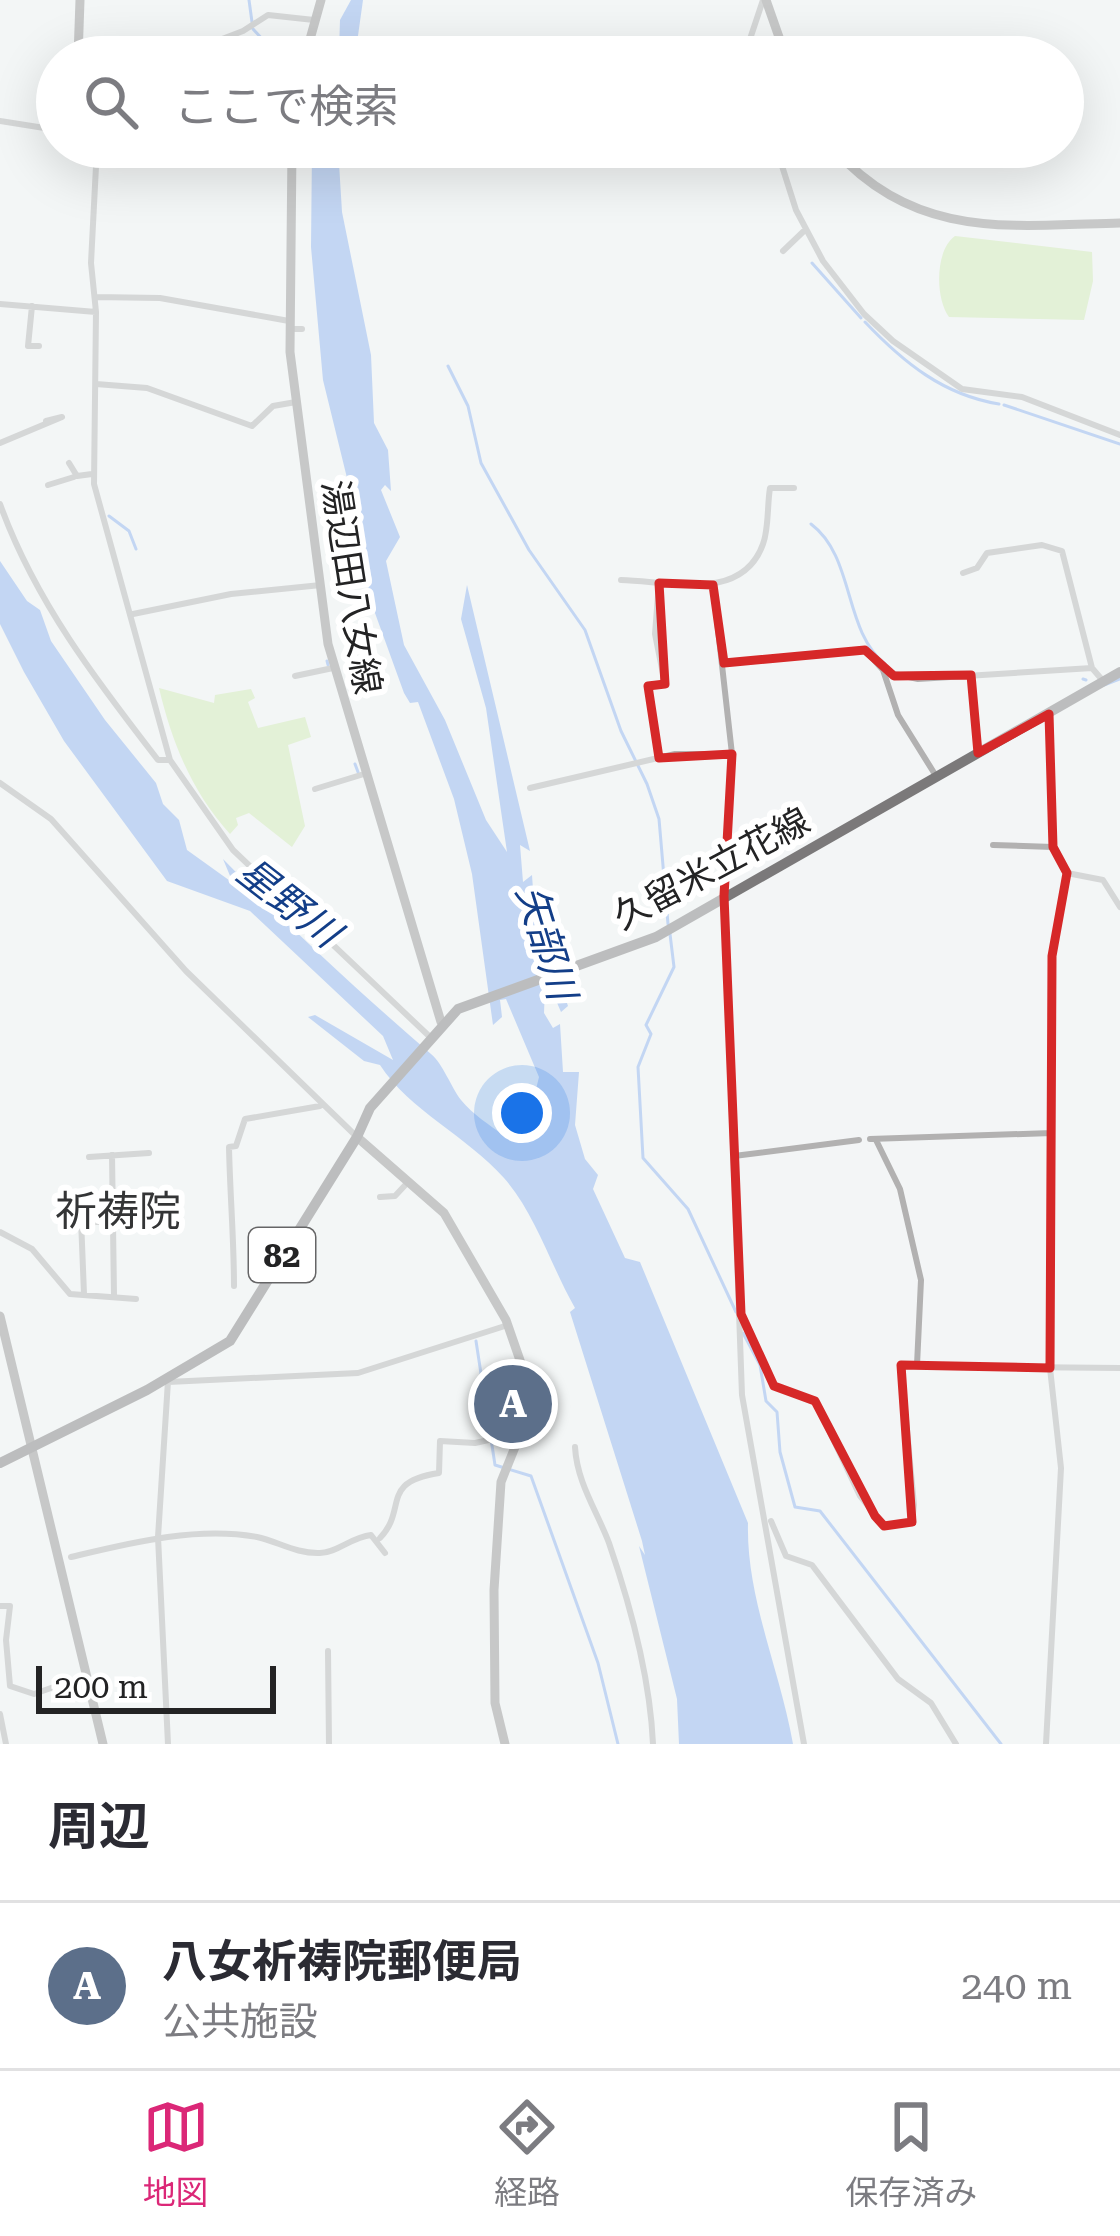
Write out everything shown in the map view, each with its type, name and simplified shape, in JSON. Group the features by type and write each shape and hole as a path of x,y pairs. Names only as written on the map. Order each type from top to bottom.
{"main road":[{"name":"久留米立花線","path":"0,1463 168,1380 230,1341 357,1137 370,1108 441,1022 479,1000 656,937 1120,672"}],"street":[{"path":"79,36 80,0"},
{"path":"310,36 321,0"},
{"path":"765,0 779,36"},
{"path":"752,36 765,0"},
{"path":"230,36 268,15 314,20"},
{"path":"0,121 36,127"},
{"path":"96,168 91,263 96,312 94,474 170,760 233,850 428,1039"},
{"name":"湯辺田八女線","path":"292,168 296,402 333,668 441,1022"},
{"path":"784,168 806,229 864,314 962,388 1022,397 1120,435"},
{"path":"855,168 881,191 946,220 994,226 1120,223"},
{"path":"783,250 806,229"},
{"path":"95,297 160,298 293,326"},
{"path":"0,304 96,312"},
{"path":"32,305 28,346 39,346"},
{"path":"96,384 147,388 252,426 273,406 296,402"},
{"path":"0,442 62,417 46,421"},
{"path":"69,463 77,476"},
{"path":"49,485 94,474"},
{"path":"622,580 713,585 752,566 765,539 770,488 794,488"},
{"path":"0,504 44,599 94,679 158,760 170,760"},
{"path":"963,573 977,568 987,553 1042,545 1063,551 1092,668 1104,682"},
{"path":"659,583 656,634 665,684 648,686 659,758"},
{"path":"133,614 231,594 321,585"},
{"path":"713,585 732,754 724,896 742,1395 768,1518 804,1744"},
{"path":"724,663 865,650 883,670 898,715 936,776"},
{"path":"295,676 333,668"},
{"path":"883,670 911,679 1084,673 1092,668"},
{"path":"971,675 978,754"},
{"path":"1046,1744 1061,1468 1050,1368 1052,956 1067,873 1053,847 1049,714"},
{"path":"530,788 659,758 732,754"},
{"path":"315,789 364,774"},
{"path":"0,783 51,819 186,971 321,1106 444,1213 508,1325 522,1366 520,1433 501,1482 494,1590 495,1702 505,1744"},
{"path":"993,845 1053,847"},
{"path":"1067,873 1103,880 1120,907"},
{"path":"234,1286 232,1240 237,1211 229,1147 236,1146 244,1119 321,1106"},
{"path":"916,1366 921,1280 899,1190 873,1140 1052,1133"},
{"path":"734,1156 859,1139"},
{"path":"89,1157 149,1153"},
{"path":"112,1156 114,1295"},
{"path":"380,1197 395,1196 409,1181"},
{"path":"65,1194 80,1194 84,1294"},
{"path":"65,1216 112,1221"},
{"path":"0,1232 32,1249 63,1289 136,1299"},
{"path":"741,1314 774,1386 817,1403 860,1496 884,1526 912,1522 904,1366 1120,1368"},
{"path":"0,1316 103,1744"},
{"path":"168,1744 158,1538 168,1380 358,1373 508,1325"},
{"path":"379,1539 389,1528 392,1499 410,1480 439,1473 440,1442 475,1443 504,1432 520,1433"},
{"path":"575,1447 609,1544 641,1660 652,1744"},
{"path":"768,1518 786,1556 812,1565 898,1679 931,1703 956,1744"},
{"path":"71,1557 158,1538 262,1537 281,1548 325,1554 356,1536 379,1539"},
{"path":"379,1539 385,1553"},
{"path":"0,1606 10,1606 6,1640 10,1686"},
{"path":"328,1651 328,1744"},
{"path":"0,1691 10,1686 34,1694 86,1676"},
{"path":"0,1714 6,1744"}],"highlighted area":[{"path":"659,583 713,585 724,663 865,650 894,676 971,675 978,753 1049,714 1053,847 1067,873 1052,956 1050,1368 901,1365 912,1522 884,1526 875,1516 815,1401 774,1386 741,1314 724,896 732,754 659,758 648,686 665,684"}],"green space":[{"path":"955,236 1092,252 1093,281 1084,320 949,317 939,275 944,252"},
{"path":"159,688 214,703 215,695 251,689 255,698 248,702 258,728 305,717 311,737 288,745 305,826 292,847 249,813 236,818 238,825 230,834 185,766"}],"water":[{"path":"351,0 363,0 358,36 340,36 340,20"},
{"path":"312,168 339,168 342,212 371,355 374,423 388,450 391,491 385,485 381,490 400,537 386,561 404,645 445,720 486,820 507,852 486,708 461,619 467,585 530,851 520,845 523,882 532,875 534,904 568,1006 561,1012 549,984 545,986 544,1013 553,1028 560,1024 563,1072 579,1072 575,1125 585,1159 598,1175 593,1189 625,1258 640,1262 748,1523 752,1578 793,1744 679,1744 677,1699 639,1546 645,1555 642,1541 570,1312 575,1308 525,1207 490,1163 407,1096 380,1065 364,1061 308,1017 315,1015 393,1060 383,1036 250,911 167,881 64,741 0,624 0,561 27,601 40,610 51,641 105,720 156,783 163,804 179,820 187,850 233,883 223,859 435,1058 476,1115 504,1136 525,1134 539,1077 506,999 500,1000 502,1017 493,1025 472,874 454,799 418,702 410,703 404,693 367,591 372,580 323,380 311,247"}],"waterway":[{"path":"249,0 252,22"},
{"path":"253,29 259,36"},
{"path":"812,263 861,318"},
{"path":"865,322 925,375 960,393 999,404"},
{"path":"448,366 468,406 481,463 529,550 585,630 621,731 647,784 659,819 668,924"},
{"path":"1004,405 1120,444"},
{"path":"109,516 129,531 136,549"},
{"path":"811,524 835,555 862,632 885,664"},
{"path":"327,661 328,665"},
{"path":"1104,685 1120,679"},
{"path":"355,764 358,772"},
{"path":"670,934 674,967 646,1025 651,1034 638,1067 643,1158 688,1209 736,1312"},
{"path":"743,1333 760,1365 766,1401 777,1412 780,1452 795,1507 820,1511 1001,1744"},
{"path":"476,1341 495,1465 531,1476 598,1663 618,1744"}],"place":[{"name":"八女祈祷院郵便局","path":"513,1404"}],"district":[{"name":"祈祷院","path":"118,1211"}],"water label":[{"name":"星野川","path":"289,902"},
{"name":"矢部川","path":"547,942"}]}
